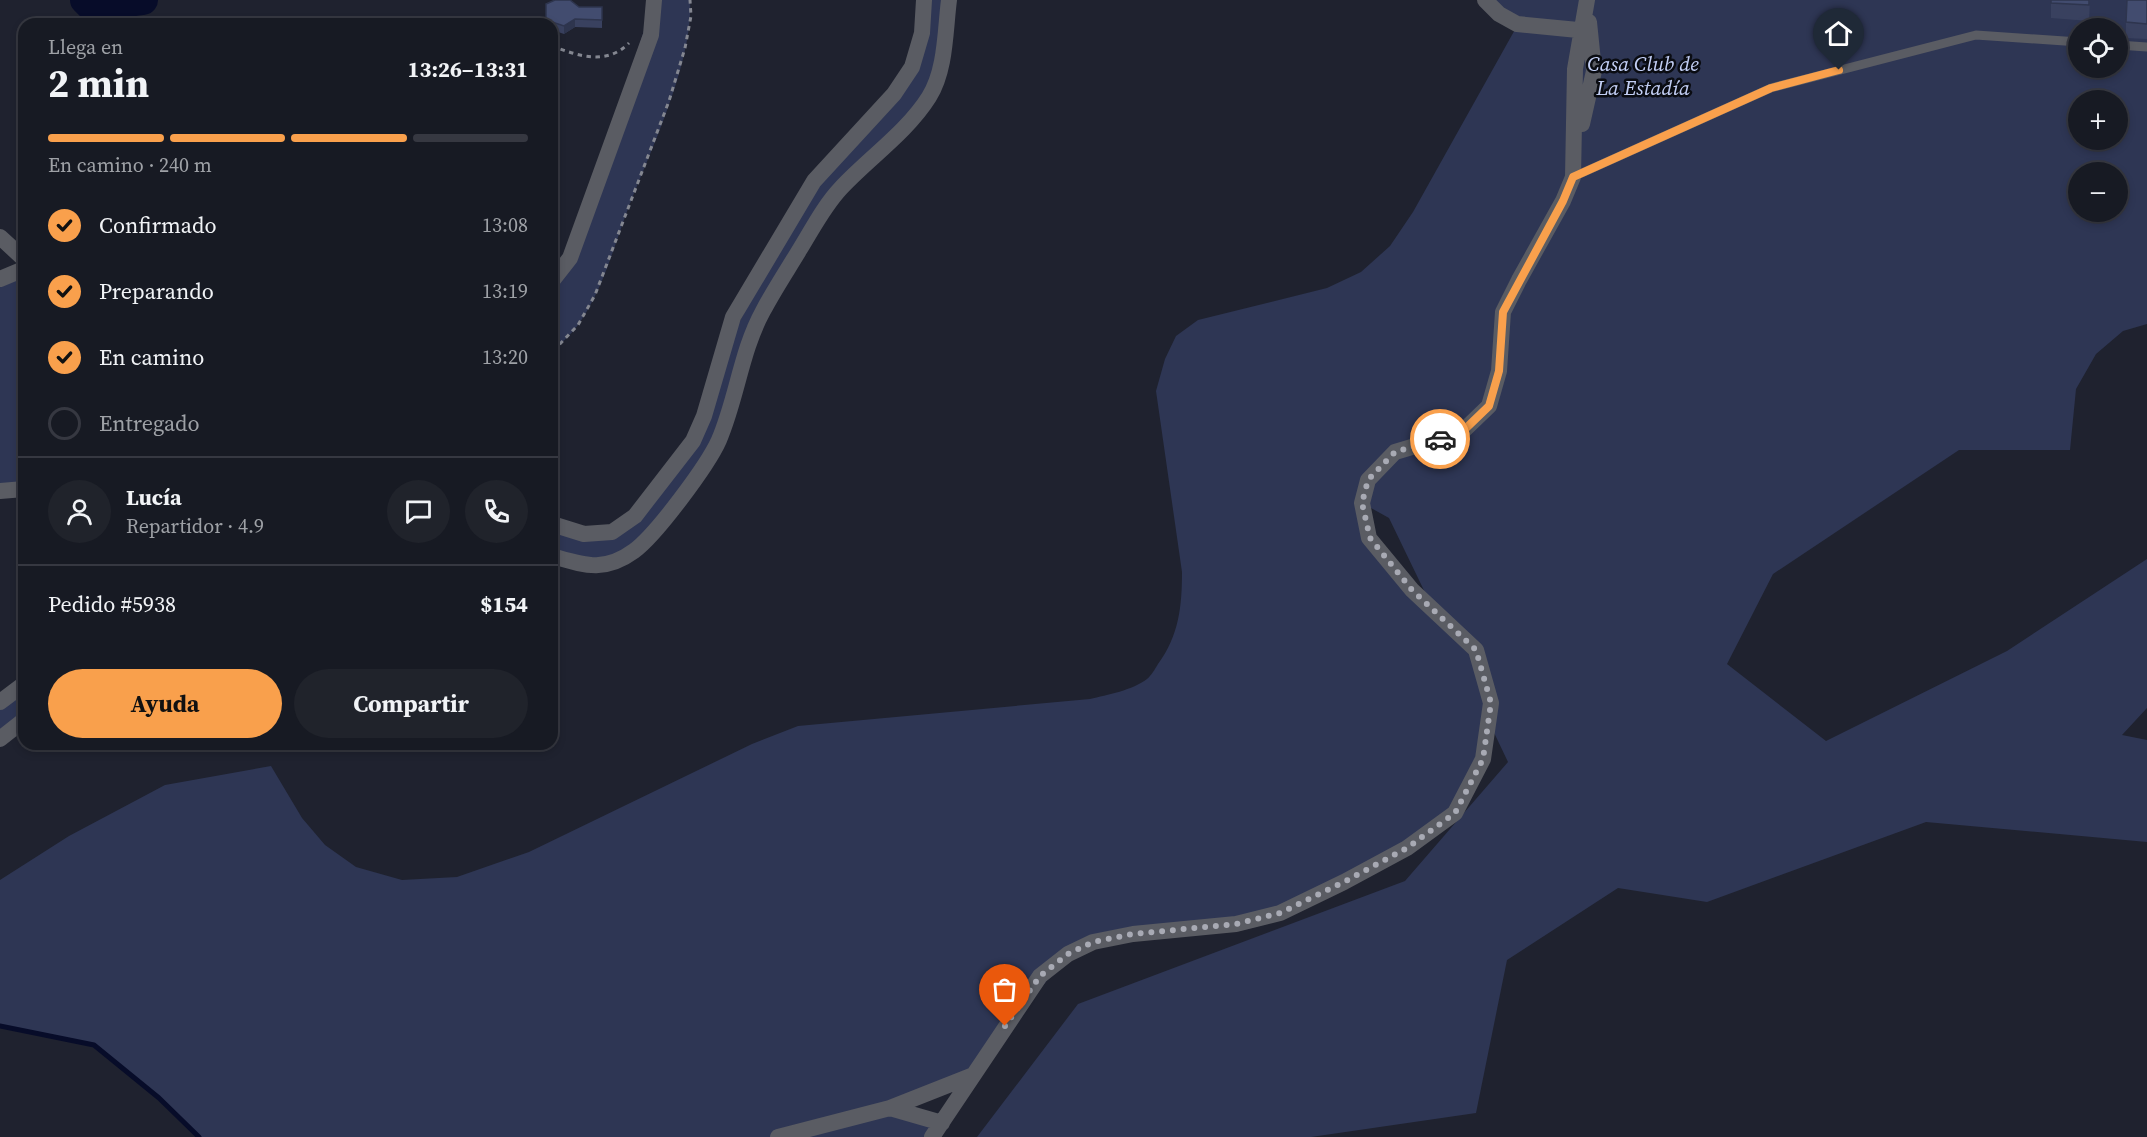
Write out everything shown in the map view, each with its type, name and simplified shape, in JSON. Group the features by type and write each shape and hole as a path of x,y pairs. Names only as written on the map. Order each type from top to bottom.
{"street":[{"path":"558,273 570,258 651,35 654,0"},
{"path":"558,526 584,534 612,532 635,516 687,449 704,416 733,317 814,181 894,94 912,67 922,33 924,0"},
{"path":"558,558 592,567 612,562 634,551 661,522 706,464 722,433 752,332 822,213 838,190 912,119 930,96 940,70 949,0"},
{"path":"1485,0 1499,14 1517,24 1578,30"},
{"path":"932,1137 1040,976 1068,954 1093,942 1133,934 1236,924 1280,913 1407,848 1455,813 1483,759 1491,703 1476,650 1412,590 1370,538 1362,503 1368,480 1395,452 1462,432 1489,406 1499,371 1503,312 1563,201 1573,177 1574,157 1567,69 1587,0"},
{"path":"1574,157 1594,70 1587,0"},
{"path":"0,237 18,254"},
{"path":"0,279 18,272"},
{"path":"0,491 18,490"},
{"path":"0,702 18,688"},
{"path":"0,739 18,725"},
{"path":"778,1137 890,1108 971,1076"},
{"path":"890,1108 942,1123"}],"lane":[{"path":"1573,177 1771,88 1976,34 2068,41"},
{"path":"2128,46 2147,47"}],"path":[{"path":"558,346 578,326 595,295 669,101 685,48 691,16 690,0"},
{"path":"558,48 591,57 620,52 631,41"}],"green space":[{"path":"654,0 690,0 685,49 678,76 609,263 587,311 566,339 558,345 558,273 570,257"},
{"path":"924,0 947,0 930,96 858,170 764,310 727,418 661,522 612,563 558,557 558,525 613,532 676,465 725,349 814,181 912,67"},
{"name":"Casa Club de La Estadía","path":"1485,0 2147,0 2147,324 2123,331 2096,354 2076,389 2070,450 1959,450 1773,574 1727,664 1826,741 2007,651 2147,559 2147,708 2122,735 2147,740 2147,842 1926,822 1707,902 1618,888 1507,960 1476,1113 1311,1137 977,1137 1078,1004 1405,881 1508,762 1488,720 1480,756 1455,813 1280,913 1068,954 971,1076 891,1108 942,1123 932,1137 199,1137 159,1098 94,1045 0,1026 0,880 69,836 165,785 271,766 302,818 325,845 356,867 402,880 457,877 529,852 752,744 798,726 1090,699 1120,692 1141,683 1151,674 1171,643 1178,620 1181,597 1182,572 1156,391 1165,359 1176,336 1198,320 1327,288 1361,272 1390,246 1413,212 1517,26","holes":["1362,503 1389,518 1433,609 1369,538"]},
{"path":"18,272 18,490 0,491 0,279"},
{"path":"18,688 18,725 0,739 0,702"}],"building":[{"path":"555,0 570,0 579,7 602,7 602,20 575,19 564,26 558,24 558,18 546,18 546,4"},
{"path":"2051,0 2089,0 2089,5 2051,3"},
{"path":"2127,0 2147,0 2147,24 2128,22"}],"waterway":[{"path":"85,0 92,7 143,0"},
{"path":"0,1026 94,1045 159,1098 199,1137"}],"way so far":[{"path":"1005,1026 1040,976 1068,954 1093,942 1133,934 1236,924 1280,913 1407,848 1455,813 1483,759 1491,703 1476,650 1412,590 1370,538 1362,503 1368,480 1395,452 1440,439"}],"route":[{"path":"1440,439 1462,432 1489,406 1499,371 1503,312 1563,201 1573,177 1771,88 1839,70"}]}
